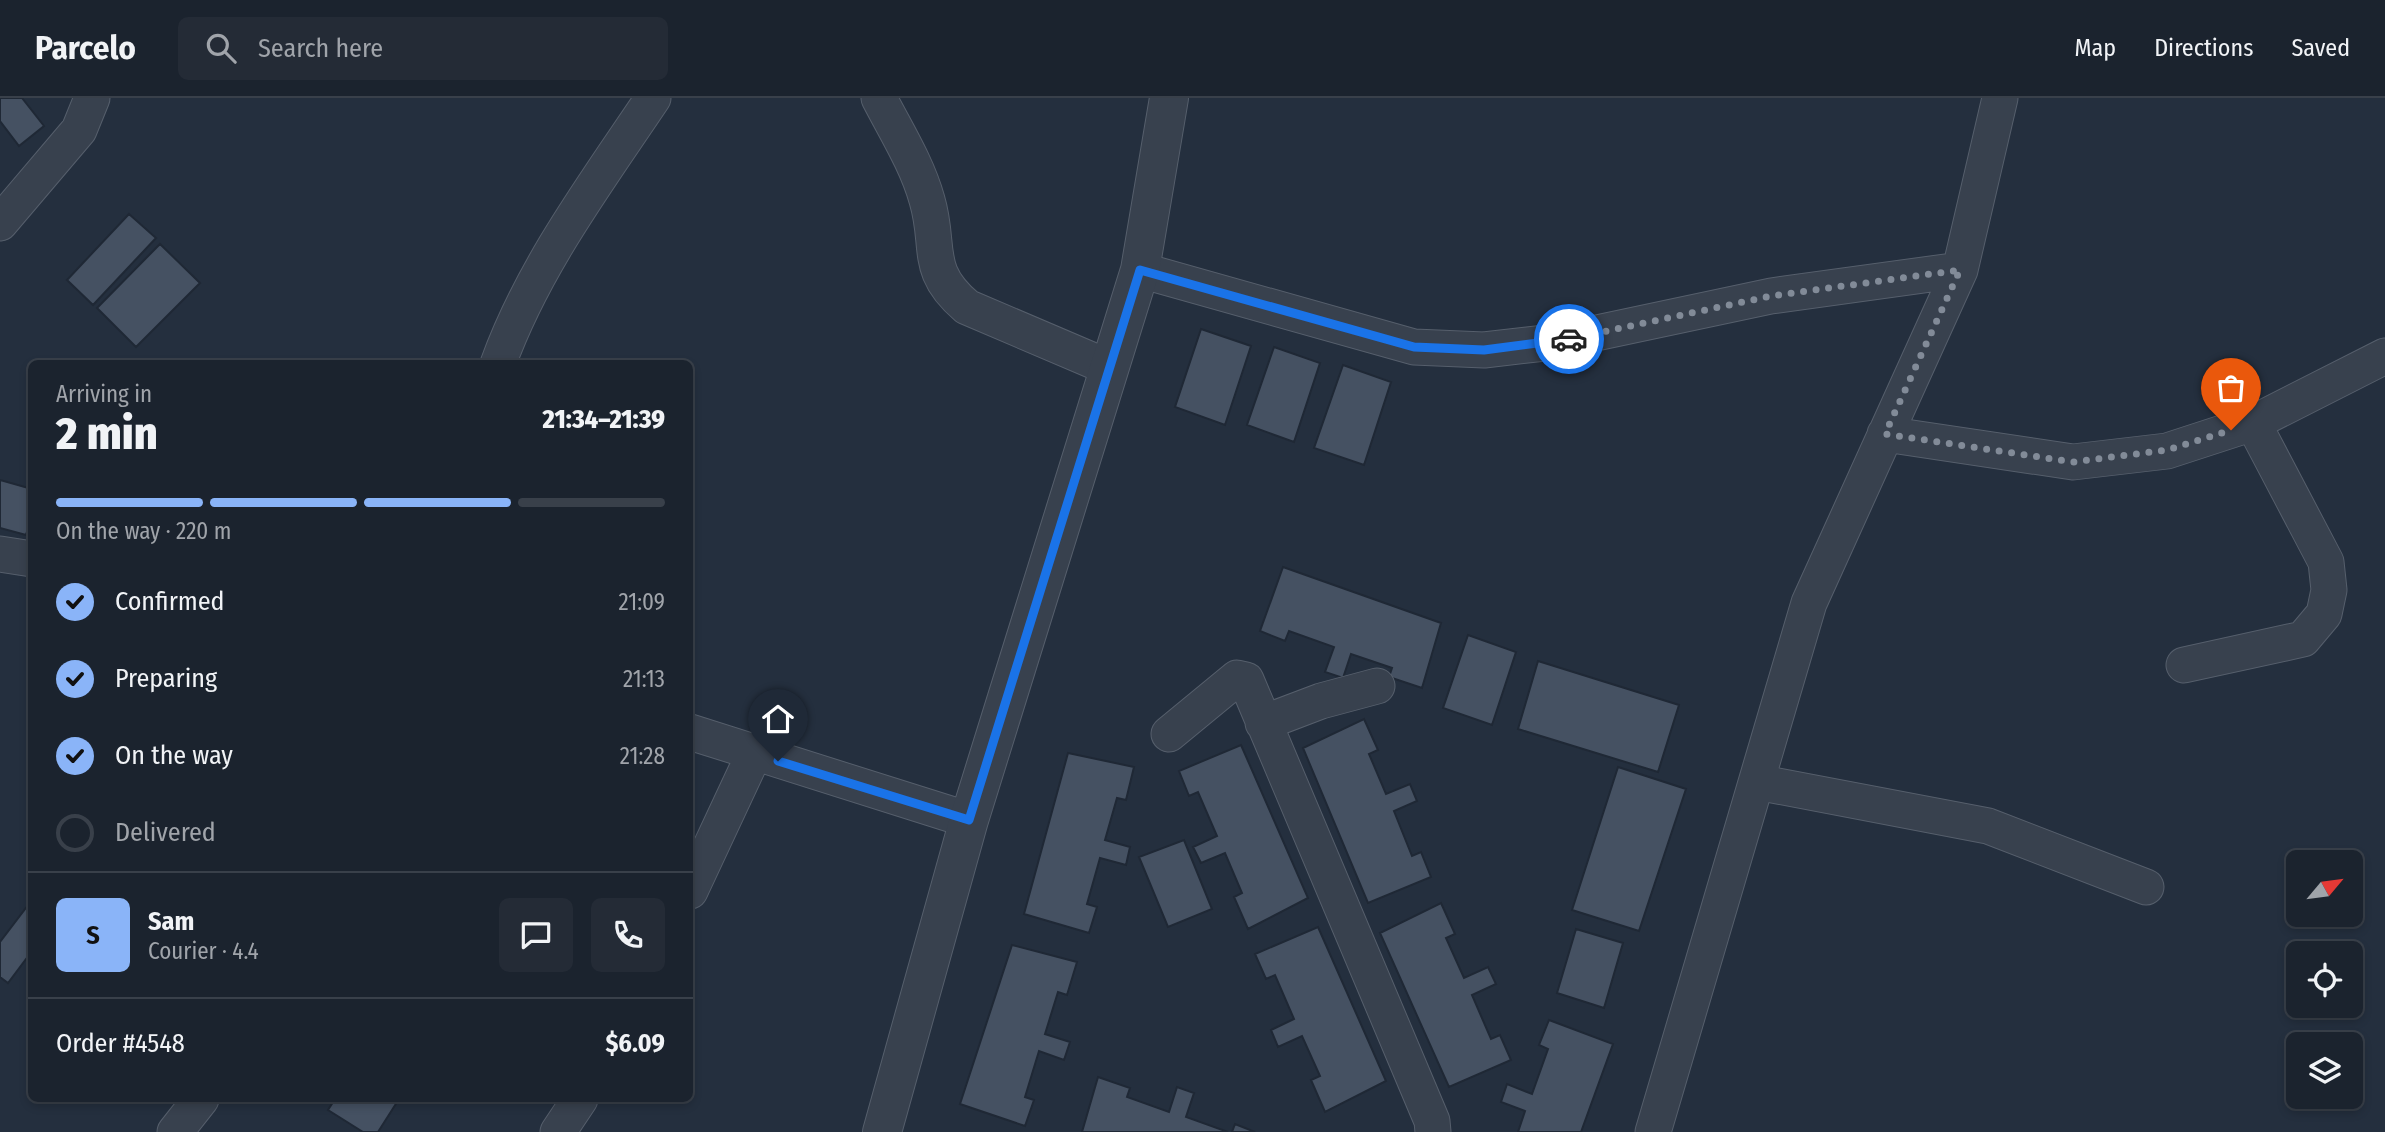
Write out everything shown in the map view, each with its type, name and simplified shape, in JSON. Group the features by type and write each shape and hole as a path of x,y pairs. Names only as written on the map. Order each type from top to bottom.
{"street":[{"path":"0,223 79,130 92,98"},
{"path":"499,360 509,333 555,244 653,98"},
{"path":"878,98 916,170 928,202 938,272 949,292 967,307 1110,368"},
{"path":"882,1132 969,820 1140,270 1169,98"},
{"path":"1653,1132 1809,603 1960,270 2000,98"},
{"path":"1140,270 1414,347 1484,350 1554,342 1771,296 1960,270"},
{"path":"1885,434 2073,462 2167,450 2253,423 2385,356"},
{"path":"2184,665 2303,639 2324,614 2329,590 2326,562 2253,423"},
{"path":"0,554 28,558"},
{"path":"1169,734 1237,678 1245,680 1433,1121 1433,1132"},
{"path":"1263,723 1321,701 1377,687"},
{"path":"693,733 969,820"},
{"path":"693,885 754,754"},
{"path":"1756,782 1988,826 2146,887"},
{"path":"176,1132 199,1102"},
{"path":"558,1132 578,1102"}],"building":[{"path":"0,98 22,98 44,126 19,146 0,121"},
{"path":"129,214 156,238 93,305 67,280"},
{"path":"160,244 200,283 136,347 97,308"},
{"path":"1201,329 1251,346 1225,425 1175,407"},
{"path":"1274,347 1320,363 1294,442 1247,425"},
{"path":"1343,365 1391,382 1364,465 1314,448"},
{"path":"0,480 28,488 26,535 0,528"},
{"path":"1283,567 1441,623 1422,688 1389,677 1392,668 1351,654 1343,678 1325,672 1334,647 1289,631 1285,641 1260,631"},
{"path":"1468,635 1516,652 1492,725 1443,708"},
{"path":"1538,661 1679,705 1658,772 1518,729"},
{"path":"1364,719 1378,750 1369,754 1386,794 1410,784 1417,801 1394,811 1412,856 1421,852 1431,877 1368,903 1303,748"},
{"path":"1241,745 1308,898 1248,929 1234,897 1242,893 1225,853 1201,863 1193,847 1217,836 1198,792 1189,796 1179,771"},
{"path":"1068,753 1134,767 1126,800 1117,798 1105,840 1130,847 1126,865 1100,858 1087,904 1097,907 1089,933 1024,914"},
{"path":"1618,767 1686,789 1639,931 1572,910"},
{"path":"1184,840 1212,909 1168,927 1139,857"},
{"path":"1441,903 1455,934 1446,938 1464,978 1488,967 1496,984 1472,995 1491,1039 1500,1035 1511,1060 1449,1087 1380,933"},
{"path":"28,905 28,956 8,983 0,977 0,942"},
{"path":"1318,927 1386,1081 1325,1112 1311,1080 1320,1076 1302,1036 1278,1047 1271,1030 1294,1019 1275,975 1266,979 1255,954"},
{"path":"1576,929 1623,943 1604,1008 1557,993"},
{"path":"1012,945 1077,962 1067,995 1058,992 1045,1034 1070,1042 1064,1060 1039,1051 1025,1097 1034,1100 1025,1126 960,1104"},
{"path":"1549,1020 1613,1044 1581,1132 1518,1132 1525,1111 1501,1102 1507,1084 1532,1094 1548,1049 1539,1045"},
{"path":"1098,1077 1130,1088 1127,1097 1169,1112 1177,1087 1194,1093 1186,1117 1228,1132 1082,1132"},
{"path":"333,1102 397,1102 378,1132 363,1132 328,1110"},
{"path":"1235,1124 1255,1132 1232,1132"}],"way so far":[{"path":"1569,339 1771,296 1960,270 1885,434 2073,462 2167,450 2231,430"}],"route":[{"path":"778,761 969,820 1140,270 1414,347 1484,350 1569,339"}]}
